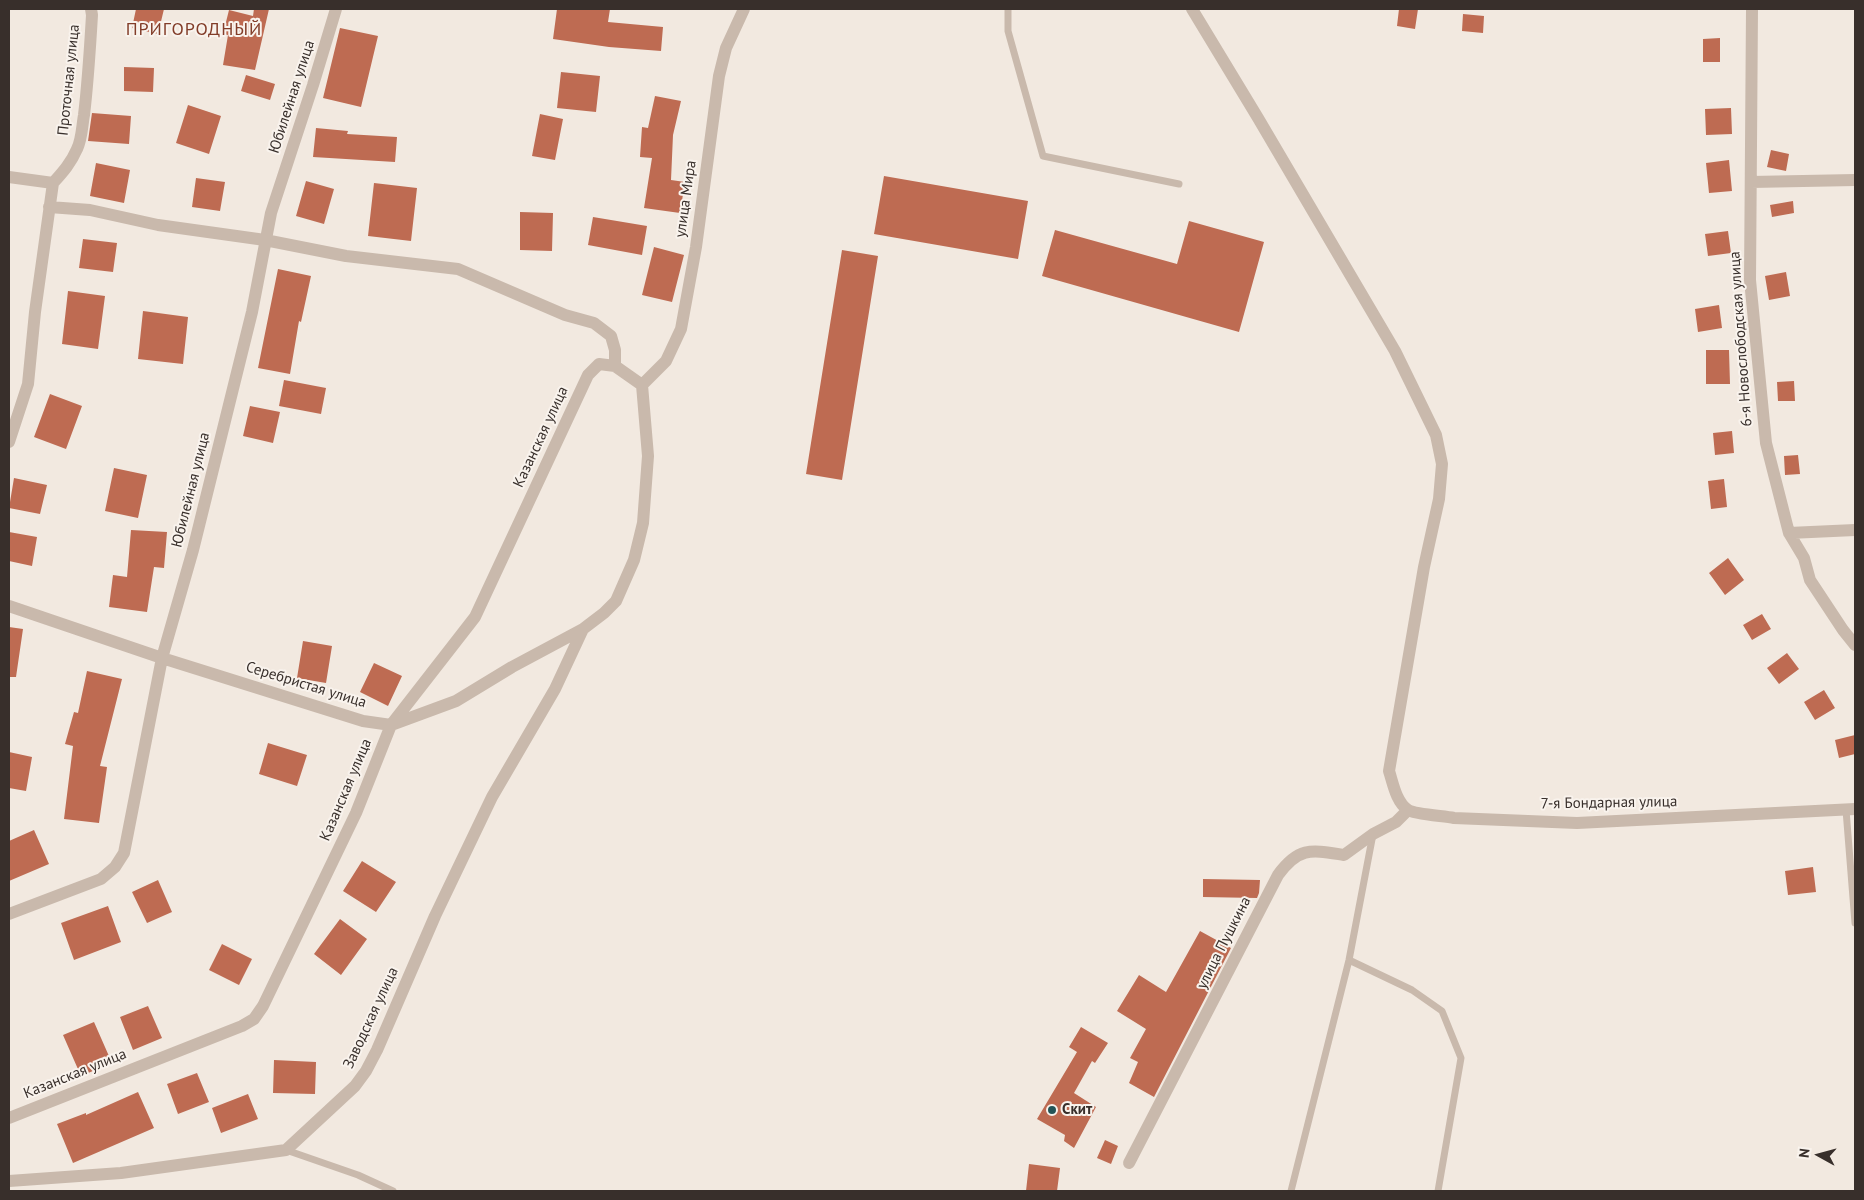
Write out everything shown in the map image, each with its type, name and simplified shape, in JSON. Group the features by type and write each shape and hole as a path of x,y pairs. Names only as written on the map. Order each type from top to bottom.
{"street":[{"name":"Проточная улица","path":"53,183 68,167 78,147 87,89 91,9"},
{"name":"Юбилейная улица","path":"9,914 101,878 108,874 124,853 162,658 193,550 252,312 271,213 336,9"},
{"name":"улица Мира","path":"642,385 666,361 681,329 696,247 719,76 726,48 744,9"},
{"path":"1192,9 1395,351 1436,435 1442,464 1438,499 1424,567 1389,771 1396,795 1408,810"},
{"name":"6-я Новослободская улица","path":"1752,9 1750,280 1766,443 1790,533 1804,558 1810,580 1855,645"},
{"path":"9,177 53,183 35,312 28,384 9,442"},
{"path":"1751,182 1855,180"},
{"path":"49,207 90,210 158,225 266,240 346,256 458,268 565,315 594,323 611,336 616,350 615,366 642,385 648,456 643,523 634,560 616,600 604,613 583,630"},
{"name":"Казанская улица","path":"9,1118 242,1026 254,1019 263,1006 356,813 391,725 474,617 588,375 599,364 615,366"},
{"path":"1790,533 1855,530"},
{"name":"Серебристая улица","path":"9,606 162,658 364,721 391,725 456,701 512,667 583,630"},
{"name":"Заводская улица","path":"286,1150 354,1086 366,1071 435,916 492,797 555,689 583,630"},
{"name":"7-я Бондарная улица","path":"1408,810 1454,818 1577,822 1851,809"},
{"name":"улица Пушкина","path":"1129,1164 1278,874 1297,855 1314,851 1344,855 1373,834 1396,822 1408,810"},
{"path":"9,1181 121,1173 286,1150"}],"lane":[{"path":"1008,9 1008,31 1043,156 1179,184"},
{"path":"1851,809 1855,923"},
{"path":"1291,1191 1349,960 1373,834"},
{"path":"1349,960 1412,990 1442,1011 1461,1058 1438,1191"},
{"path":"286,1150 358,1175 393,1191"}],"building":[{"path":"136,9 164,9 158,34 132,28"},
{"path":"254,9 269,9 255,70 223,65 228,35 223,34 229,10 253,16"},
{"path":"557,9 610,9 608,22 663,27 661,51 609,47 553,39"},
{"path":"1399,9 1418,9 1415,29 1397,26"},
{"path":"1463,14 1484,16 1483,33 1462,31"},
{"path":"340,28 378,36 361,107 323,98"},
{"path":"1720,38 1720,62 1703,62 1703,39"},
{"path":"124,67 154,68 153,92 124,91"},
{"path":"561,72 600,76 596,112 557,108"},
{"path":"246,75 275,84 270,100 241,91"},
{"path":"655,96 681,101 673,135 671,180 685,182 680,213 644,208 652,158 640,157 642,127 648,128"},
{"path":"188,105 221,116 209,154 176,143"},
{"path":"1731,108 1732,134 1706,135 1705,109"},
{"path":"92,113 131,116 129,144 88,141"},
{"path":"540,114 563,119 555,160 532,156"},
{"path":"316,128 348,131 347,134 397,137 395,162 313,157"},
{"path":"1771,150 1789,154 1786,171 1767,167"},
{"path":"1729,160 1732,191 1709,193 1706,163"},
{"path":"96,163 130,170 124,203 90,196"},
{"path":"884,176 1028,201 1018,259 874,234"},
{"path":"196,178 225,182 220,211 192,207"},
{"path":"306,181 334,189 324,224 296,216"},
{"path":"374,183 417,188 411,241 368,236"},
{"path":"1793,201 1794,213 1772,217 1770,205"},
{"path":"520,212 553,213 552,251 520,250"},
{"path":"593,217 647,226 642,255 588,245"},
{"path":"1189,221 1264,242 1239,332 1042,276 1055,230 1177,264"},
{"path":"1728,231 1731,253 1708,256 1705,234"},
{"path":"83,239 117,243 113,272 79,268"},
{"path":"654,247 684,255 672,302 642,295"},
{"path":"842,250 878,256 842,480 806,474"},
{"path":"278,269 311,276 301,322 299,321 290,374 258,368"},
{"path":"1786,272 1790,296 1769,300 1765,276"},
{"path":"68,291 105,296 98,349 62,344"},
{"path":"1719,305 1722,328 1698,332 1695,309"},
{"path":"143,311 188,317 183,364 138,359"},
{"path":"1706,350 1729,350 1730,384 1706,384"},
{"path":"284,380 326,388 321,414 279,406"},
{"path":"1794,381 1795,401 1778,401 1777,382"},
{"path":"50,394 82,406 66,449 34,437"},
{"path":"250,406 280,412 273,443 243,436"},
{"path":"1732,431 1734,453 1715,455 1713,433"},
{"path":"1798,455 1800,474 1785,475 1784,456"},
{"path":"114,468 147,475 138,518 105,511"},
{"path":"14,478 47,485 40,514 9,508"},
{"path":"1724,479 1727,507 1711,509 1708,481"},
{"path":"131,530 167,532 164,568 154,567 147,612 109,607 113,575 127,577"},
{"path":"9,532 37,537 32,566 9,561"},
{"path":"1728,558 1744,580 1725,595 1709,573"},
{"path":"1762,614 1771,629 1752,640 1743,625"},
{"path":"9,627 23,629 16,677 9,677"},
{"path":"303,641 332,646 326,683 297,678"},
{"path":"1787,653 1799,669 1779,684 1767,668"},
{"path":"374,663 402,676 388,706 360,692"},
{"path":"87,671 122,679 100,766 107,767 99,823 64,819 73,746 65,744 74,712 78,713"},
{"path":"1824,690 1835,708 1815,720 1804,702"},
{"path":"1855,735 1855,754 1839,758 1835,740"},
{"path":"268,743 307,755 297,786 259,774"},
{"path":"9,752 32,757 26,791 9,788"},
{"path":"34,830 49,864 9,881 9,841"},
{"path":"362,861 396,882 376,912 343,891"},
{"path":"1813,867 1816,892 1788,895 1785,871"},
{"path":"1203,879 1260,880 1259,893 1257,898 1203,897"},
{"path":"158,880 172,912 147,923 132,892"},
{"path":"108,906 121,942 74,960 61,923"},
{"path":"340,919 367,939 341,975 314,954"},
{"path":"1200,931 1231,948 1154,1097 1129,1083 1138,1062 1130,1058 1146,1029 1117,1011 1139,975 1166,992"},
{"path":"222,944 252,959 239,985 209,970"},
{"path":"148,1006 162,1038 133,1050 120,1017"},
{"path":"94,1022 112,1063 81,1076 63,1035"},
{"path":"1081,1027 1108,1043 1095,1063 1092,1061 1074,1093 1096,1107 1074,1148 1064,1141 1065,1135 1037,1119 1077,1052 1069,1047"},
{"path":"274,1060 316,1062 315,1094 273,1093"},
{"path":"197,1073 209,1102 178,1114 167,1084"},
{"path":"138,1092 154,1128 73,1163 57,1124 86,1113 86,1115"},
{"path":"248,1094 258,1119 221,1133 212,1108"},
{"path":"1105,1140 1118,1146 1111,1164 1097,1158"},
{"path":"1029,1164 1060,1168 1057,1191 1026,1191"}],"place":[{"name":"Скит","path":"1052,1110"}],"district":[{"name":"ПРИГОРОДНЫЙ","path":"194,30"}]}
